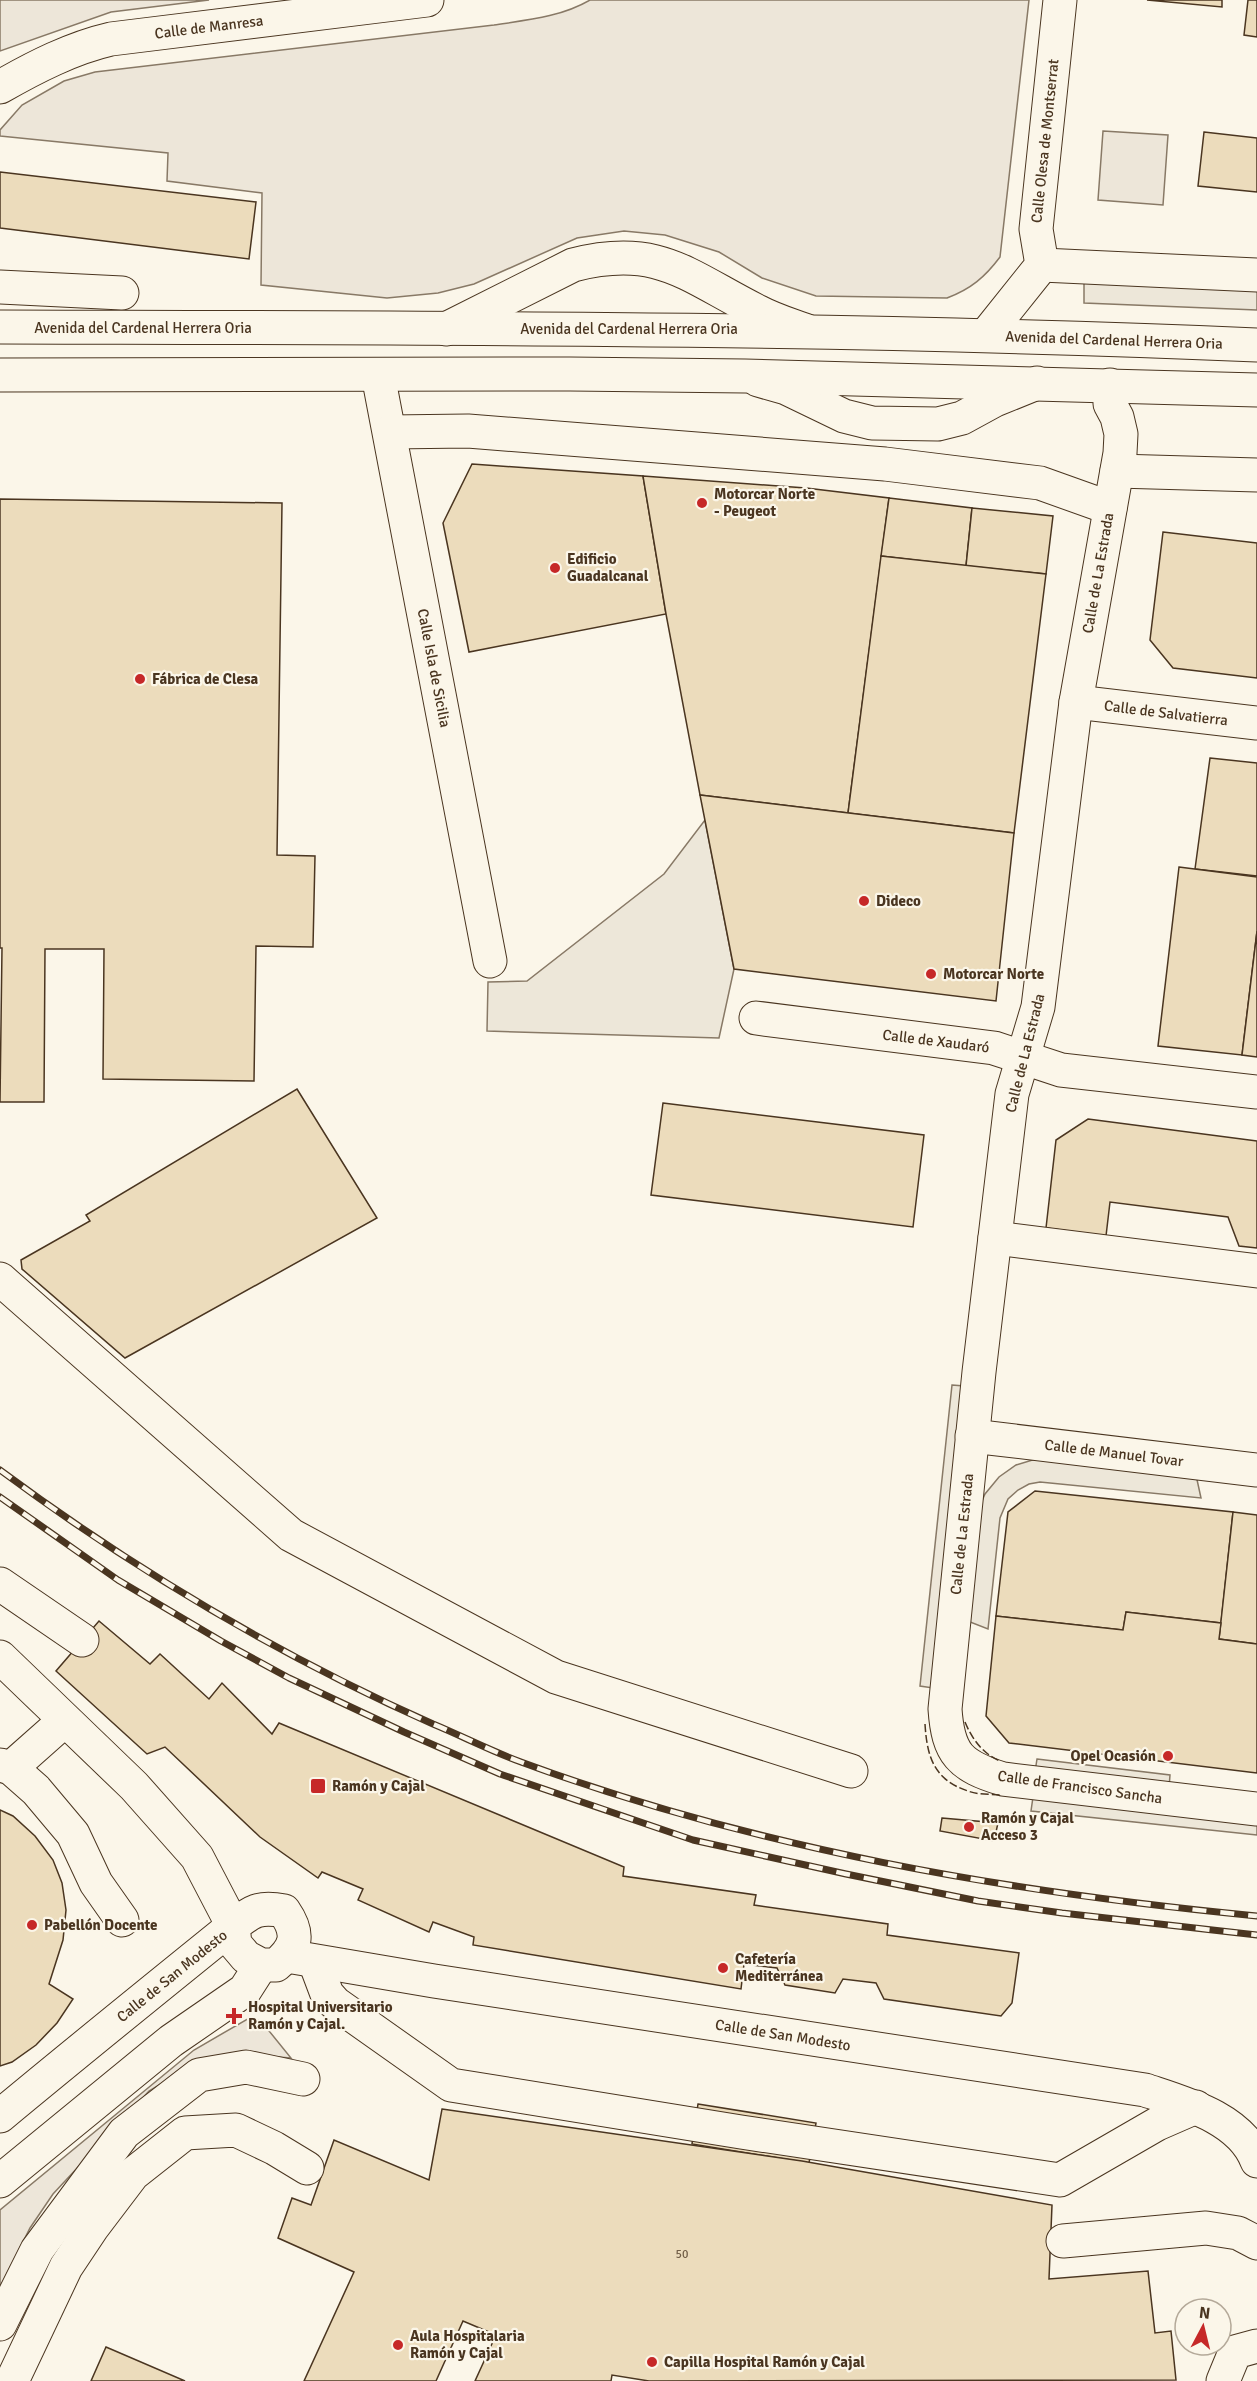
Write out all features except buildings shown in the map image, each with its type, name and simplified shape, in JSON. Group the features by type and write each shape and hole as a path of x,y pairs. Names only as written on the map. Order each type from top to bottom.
{"street":[{"name":"Calle de Manresa","path":"0,87 36,66 111,39 427,0"},
{"name":"Calle Olesa de Montserrat","path":"1042,265 1036,229 1059,0"},
{"path":"446,329 573,265 594,260 626,258 656,261 693,274 760,313 808,331"},
{"path":"986,335 1042,265 1257,275"},
{"path":"0,287 122,293"},
{"name":"Avenida del Cardenal Herrera Oria","path":"0,327 578,328 808,331 1257,345"},
{"path":"0,375 745,376 1257,390"},
{"name":"Calle Isla de Sicilia","path":"378,375 490,961"},
{"path":"745,376 786,388 844,416 872,423 938,424 962,418 995,400 1037,383"},
{"name":"Calle de La Estrada","path":"945,1709 972,1436 1012,1094 1038,1007 1076,702 1118,471 1121,434 1117,417 1110,404 1110,385"},
{"path":"390,432 468,431 885,464 1040,483 1110,508"},
{"path":"1118,471 1257,475"},
{"name":"Calle de Salvatierra","path":"1076,702 1257,723"},
{"name":"Calle de Xaudaró","path":"756,1018 994,1047 1023,1055 1061,1070 1257,1092"},
{"path":"995,1238 1257,1271"},
{"path":"0,1279 291,1535 556,1677 851,1771"},
{"name":"Calle de Manuel Tovar","path":"972,1436 1257,1470"},
{"path":"0,1584 82,1640"},
{"name":"Calle de San Modesto","path":"0,1658 134,1786 197,1857 233,1926 0,2116"},
{"name":"Calle de Francisco Sancha","path":"945,1709 951,1744 961,1758 979,1772 1003,1779 1257,1809"},
{"path":"64,1721 6,1767 36,1790 73,1834 96,1883 122,1920"},
{"path":"0,2181 171,2041 288,1961 294,1943 294,1926 284,1911 265,1907 248,1914 233,1926 235,1944 246,1957 288,1961 336,2003 451,2085 1060,2180 1157,2124 1196,2107"},
{"name":"Calle de San Modesto","path":"288,1961 1145,2090 1196,2107 1232,2127 1257,2161"},
{"path":"0,2152 118,2054"},
{"path":"0,2324 37,2250 124,2133 199,2075 246,2067 303,2079"},
{"path":"12,2381 66,2267 92,2228 133,2174 184,2133 236,2130 274,2148 307,2168"},
{"path":"1063,2241 1206,2228 1238,2234 1257,2243"},
{"path":"1223,2381 1235,2352 1257,2346"}],"shaded area":[{"path":"0,0 209,0 111,12 0,51"},
{"path":"590,0 1029,0 1000,257 977,282 947,298 816,296 762,278 719,252 665,235 624,231 577,238 474,284 438,293 387,298 261,285 262,193 167,181 168,153 0,136 0,130 22,105 64,81 95,72 494,25 556,14"},
{"path":"1103,131 1168,135 1163,205 1098,200"},
{"path":"1084,281 1257,285 1257,310 1084,303"},
{"path":"705,820 734,969 719,1038 487,1031 488,982 527,981 664,874"},
{"path":"952,1385 964,1386 933,1688 920,1686"},
{"path":"1039,1458 1196,1475 1201,1498 1040,1482 1029,1484 1018,1490 1008,1499 1000,1518 988,1629 965,1620 978,1510 985,1494 999,1477 1016,1465"},
{"path":"1037,1759 1170,1775 1169,1788 1035,1772"},
{"path":"1033,1797 1257,1822 1257,1835 1031,1811"},
{"path":"251,2017 261,2021 291,2058 237,2054 192,2065 149,2091 53,2194 30,2228 0,2288 0,2210 194,2050"}],"railway":[{"path":"0,1470 103,1542 264,1640 376,1698 521,1762 610,1793 700,1819 792,1843 884,1863 1070,1894 1257,1916"},
{"path":"0,1497 118,1580 221,1641 289,1678 500,1774 693,1840 846,1874 978,1901 1257,1935"}],"fence":[{"path":"965,1722 979,1745 1000,1761"},
{"path":"925,1724 928,1747 934,1766 947,1781 972,1792 1001,1795"}],"place":[{"name":"Motorcar Norte - Peugeot","path":"702,503"},
{"name":"Edificio Guadalcanal","path":"555,568"},
{"name":"Fábrica de Clesa","path":"140,679"},
{"name":"Dideco","path":"864,901"},
{"name":"Motorcar Norte","path":"931,974"},
{"name":"Opel Ocasión","path":"1168,1756"},
{"name":"Ramón y Cajal","path":"318,1786"},
{"name":"Ramón y Cajal Acceso 3","path":"969,1827"},
{"name":"Pabellón Docente","path":"32,1925"},
{"name":"Cafetería Mediterránea","path":"723,1968"},
{"name":"Hospital Universitario Ramón y Cajal.","path":"234,2016"},
{"name":"Aula Hospitalaria Ramón y Cajal","path":"398,2345"},
{"name":"Capilla Hospital Ramón y Cajal","path":"652,2362"}]}
